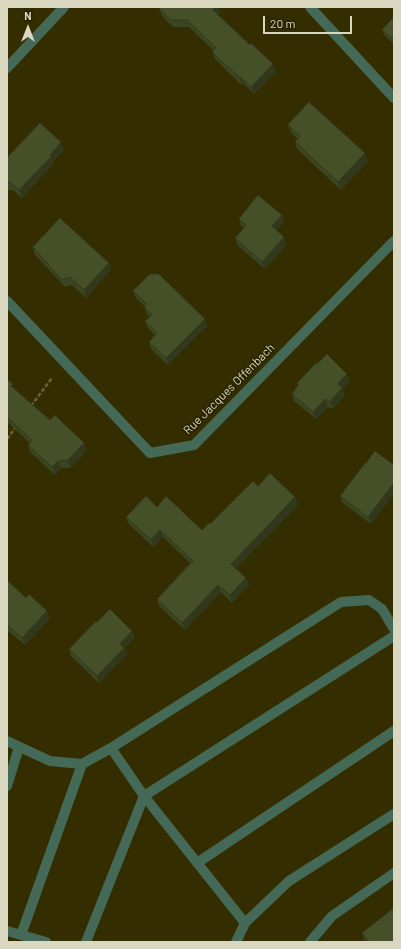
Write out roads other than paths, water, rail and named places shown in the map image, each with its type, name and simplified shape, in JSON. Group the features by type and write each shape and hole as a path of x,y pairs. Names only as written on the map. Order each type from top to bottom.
{"street":[{"path":"7,68 64,7"},
{"path":"310,7 394,98"},
{"name":"Rue Jacques Offenbach","path":"7,301 150,454 194,445 394,241"},
{"path":"7,741 50,761 82,764 111,748 341,602 369,600 382,609 394,629"},
{"path":"86,942 144,796 394,636"},
{"path":"197,863 394,732"},
{"path":"7,786 19,747"},
{"path":"111,748 144,796 245,923"},
{"path":"21,935 82,764"},
{"path":"236,942 245,923 289,881 394,814"},
{"path":"310,942 332,916 394,873"},
{"path":"7,931 46,942"}]}
